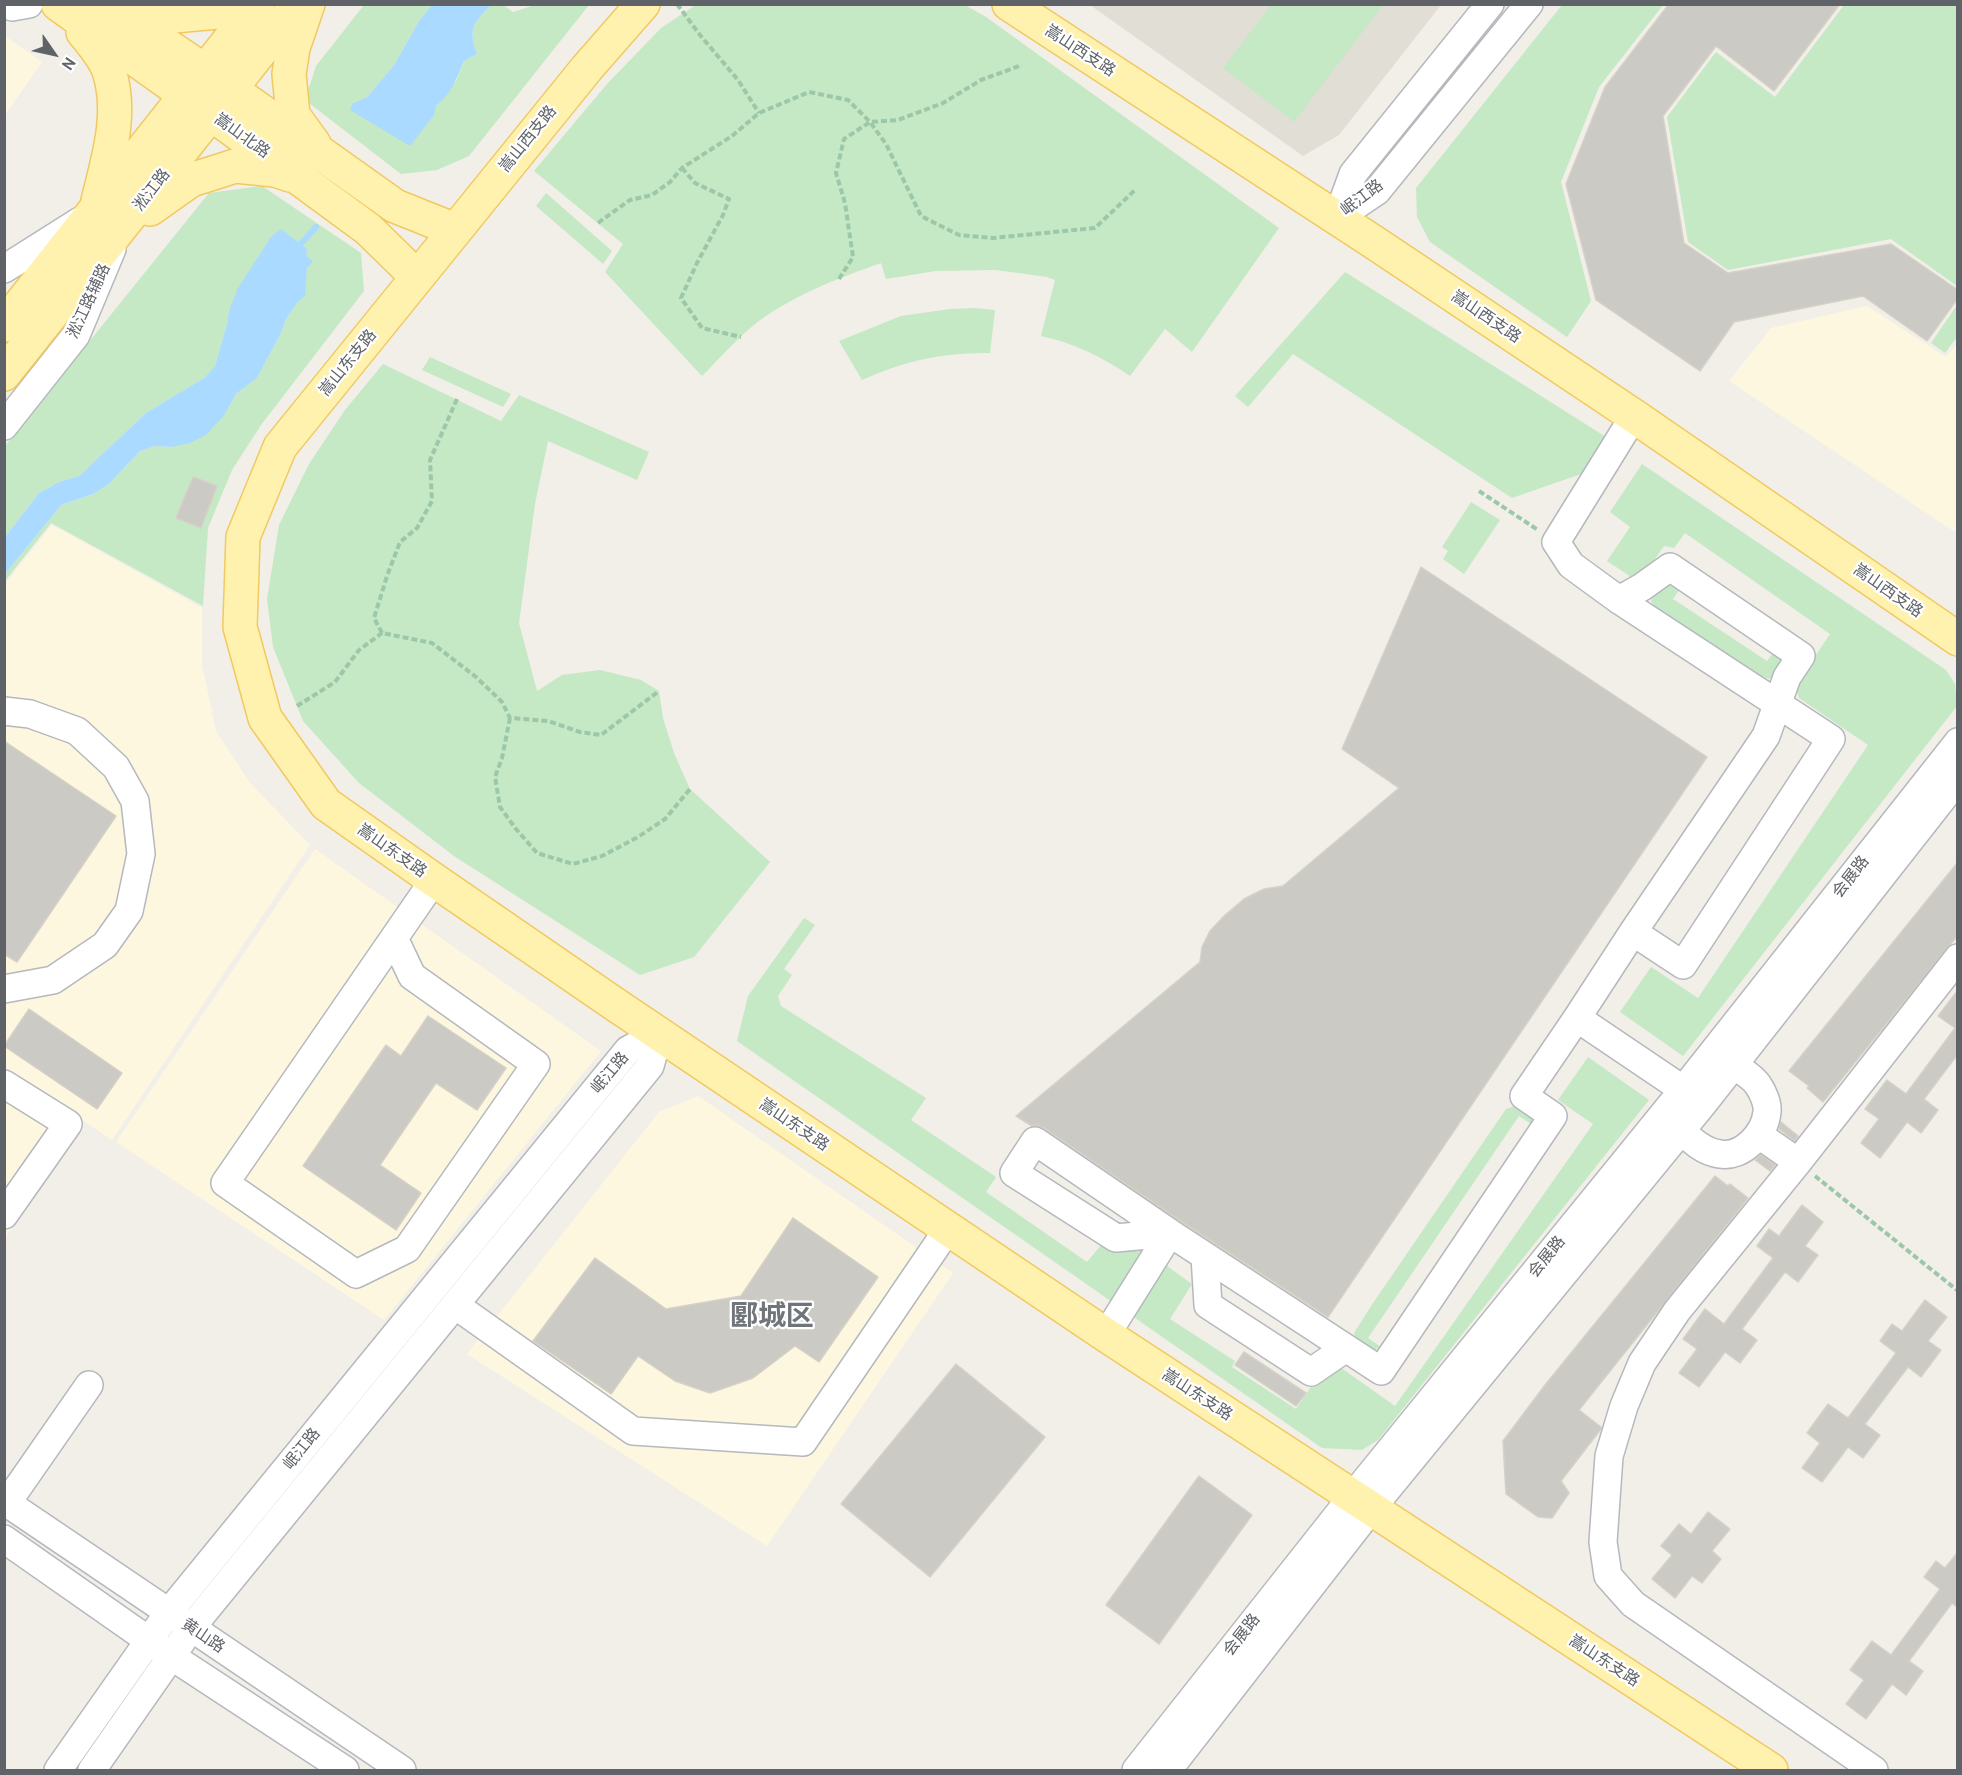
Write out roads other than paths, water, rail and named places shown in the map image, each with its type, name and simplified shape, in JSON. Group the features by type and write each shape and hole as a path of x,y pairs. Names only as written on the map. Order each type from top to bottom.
{"main road":[{"name":"嵩山北路","path":"57,4 209,93"},
{"path":"57,4 92,42 109,70 114,101 109,219 191,180 235,166 275,170 312,168 293,115 289,74 293,48 308,4"},
{"name":"嵩山北路","path":"105,4 209,93 312,168 368,229 417,277"},
{"path":"132,4 174,16 218,12 229,4"},
{"name":"淞江路","path":"209,93 258,4"},
{"name":"淞江路","path":"4,374 109,219 209,93 298,4"},
{"name":"嵩山西支路","path":"417,277 586,68 643,4"},
{"name":"嵩山西支路","path":"1009,4 1337,218 1634,416 1958,639"},
{"name":"嵩山北路","path":"312,168 395,206 455,230"},
{"name":"淞江路","path":"4,325 109,219"},
{"name":"嵩山东支路","path":"417,277 280,447 243,537 240,627 265,718 326,804 434,880 1106,1335 1771,1770"}],"street":[{"path":"8,4 12,8 29,4"},
{"name":"岷江路","path":"1337,218 1353,174 1490,4"},
{"name":"岷江路","path":"1337,218 1377,191 1529,4"},
{"path":"4,269 109,219"},
{"name":"淞江路辅路","path":"4,426 76,335 109,219"},
{"path":"1632,932 1683,965 1831,739 1619,600 1571,565 1556,542 1634,416"},
{"path":"1170,1233 1116,1238 1014,1173 1035,1141 1170,1233 1381,1371 1553,1116 1524,1096 1632,932 1766,736 1787,677 1801,656 1670,567 1619,600"},
{"path":"4,711 30,714 77,731 116,767 135,801 141,854 129,911 105,945 53,980 4,989"},
{"name":"会展路","path":"1168,1770 1361,1503 1693,1097 1958,742"},
{"name":"会展路","path":"1136,1770 1361,1503 1681,1130 1693,1097 1734,1065 1958,779"},
{"path":"394,938 412,976 536,1064 407,1249 356,1274 225,1183 434,880"},
{"path":"1874,1770 1633,1604 1608,1576 1603,1542 1609,1456 1624,1406 1642,1363 1677,1311 1798,1162 1958,958"},
{"path":"1577,1018 1693,1097"},
{"name":"岷江路","path":"92,1770 191,1628 650,1066 659,1033"},
{"name":"岷江路","path":"58,1770 169,1612 628,1050 659,1033"},
{"path":"1681,1130 1696,1144 1721,1154 1734,1154 1749,1146 1759,1134 1767,1111 1764,1096 1758,1084 1734,1065"},
{"path":"4,1084 68,1124 4,1215"},
{"path":"1759,1134 1798,1162"},
{"path":"455,1305 633,1431 803,1442 948,1228"},
{"path":"1106,1335 1170,1233"},
{"path":"1206,1256 1208,1305 1218,1312 1311,1372 1346,1348"},
{"path":"6,1502 89,1385"},
{"name":"黄山路","path":"6,1502 402,1770"},
{"name":"黄山路","path":"4,1539 171,1656 345,1770"}],"water":[{"path":"432,5 491,5 474,27 473,38 477,54 464,61 450,91 436,105 434,115 410,146 350,110 353,103 367,97 394,65 419,21"},
{"path":"281,229 307,249 306,256 313,261 307,268 305,296 286,319 257,378 236,394 225,414 206,435 190,443 171,447 155,446 140,451 109,484 93,494 61,505 5,574 5,537 39,493 59,482 79,476 146,413 204,378 215,366 229,311 238,288 271,237"}],"waterway":[{"path":"296,249 316,227"}],"district":[{"name":"郾城区","path":"772,1317"}]}
